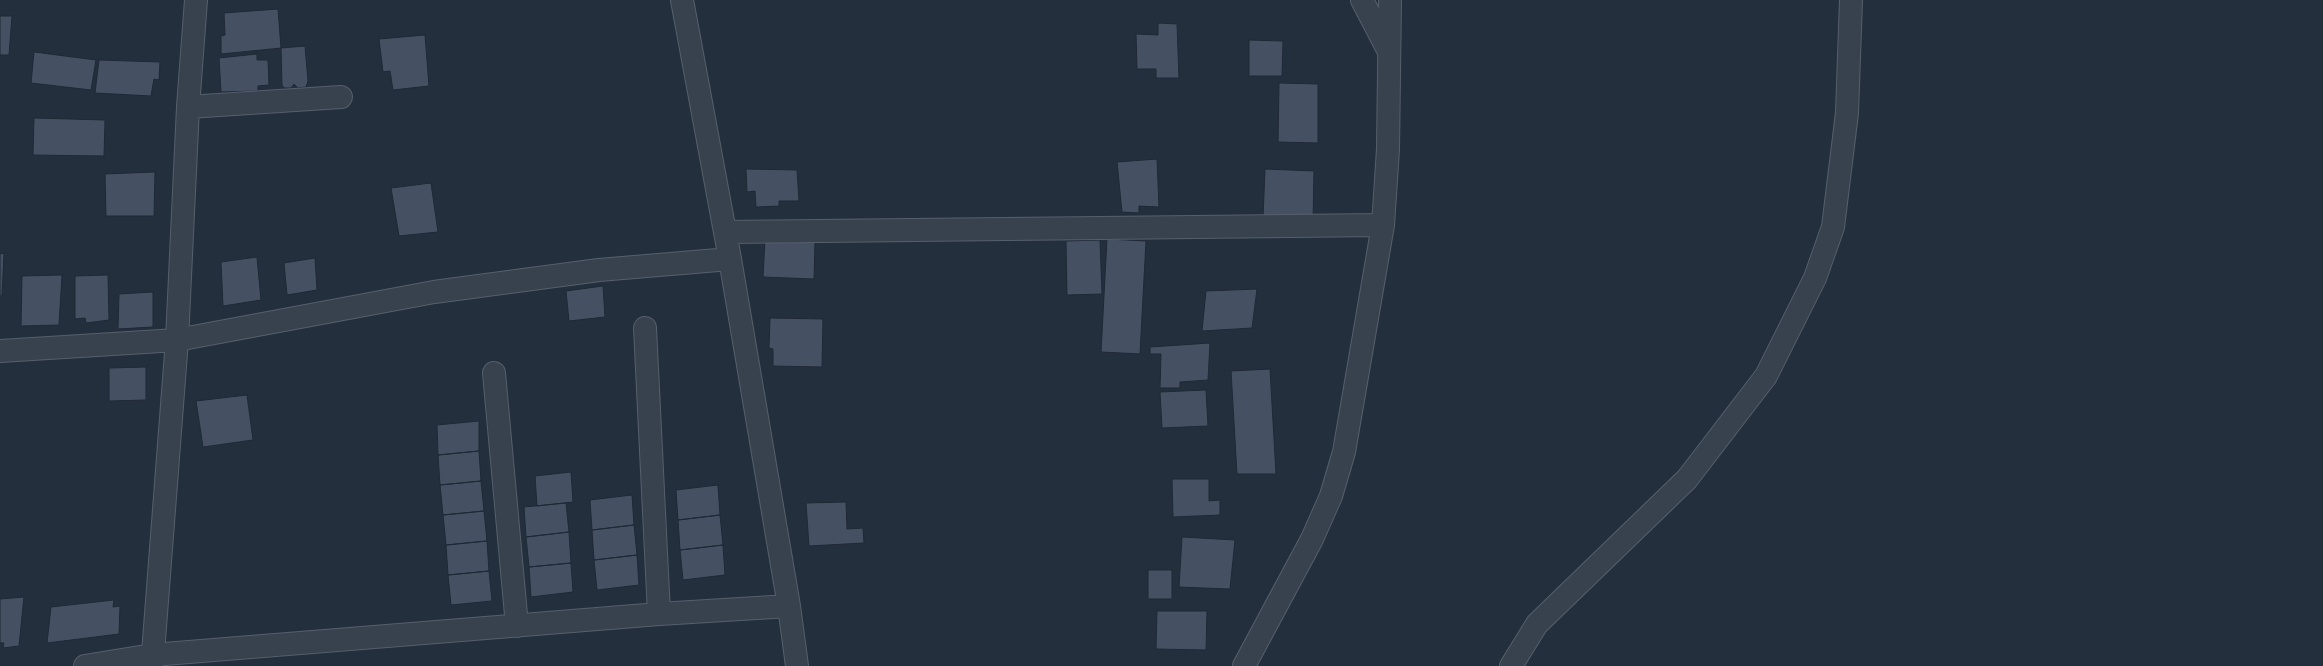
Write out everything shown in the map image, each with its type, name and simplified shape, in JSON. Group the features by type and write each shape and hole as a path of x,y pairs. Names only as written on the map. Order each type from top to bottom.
{"street":[{"path":"152,660 177,340 188,107 196,0"},
{"path":"682,0 730,259 789,606 797,666"},
{"path":"1362,0 1390,55"},
{"path":"1244,666 1312,539 1331,496 1344,452 1383,225 1388,149 1390,0"},
{"path":"1511,666 1537,624 1687,479 1766,376 1815,278 1833,227 1847,113 1851,0"},
{"path":"188,107 341,97"},
{"path":"725,232 1383,225"},
{"path":"0,351 177,340 434,292 599,270 730,259"},
{"path":"645,328 659,614"},
{"path":"494,373 517,626"},
{"path":"85,666 517,626 659,614 789,606"}],"building":[{"path":"278,9 281,48 221,54 221,36 225,35 224,13"},
{"path":"0,16 12,16 9,55 0,55"},
{"path":"1158,23 1177,24 1179,78 1156,78 1156,69 1137,69 1136,34 1158,35"},
{"path":"425,35 429,86 393,90 390,71 383,72 379,39"},
{"path":"1249,40 1283,41 1282,76 1249,76"},
{"path":"305,46 308,81 306,87 298,88 294,84 291,88 284,88 282,85 281,48"},
{"path":"34,52 96,60 91,90 31,83"},
{"path":"257,54 257,60 268,60 269,85 258,86 258,91 221,92 219,58"},
{"path":"99,60 160,62 159,80 154,79 151,96 95,93"},
{"path":"1279,83 1318,84 1318,143 1278,142"},
{"path":"34,118 105,120 104,156 33,155"},
{"path":"1157,159 1159,207 1139,206 1139,213 1122,212 1117,162"},
{"path":"746,169 797,170 799,201 779,201 779,206 756,207 755,191 747,192"},
{"path":"1265,169 1314,171 1313,221 1263,218"},
{"path":"155,172 154,216 106,216 105,174"},
{"path":"431,183 438,232 399,236 391,188"},
{"path":"1107,239 1146,241 1140,354 1101,352"},
{"path":"765,240 815,241 814,279 763,277"},
{"path":"1100,240 1102,294 1067,295 1066,241"},
{"path":"4,253 2,296 0,296 0,254"},
{"path":"257,257 261,300 223,306 221,262"},
{"path":"315,258 317,290 287,295 284,263"},
{"path":"62,275 59,325 21,326 22,276"},
{"path":"108,275 109,320 86,323 85,318 75,319 75,276"},
{"path":"603,286 605,317 569,321 566,291"},
{"path":"1257,289 1252,328 1202,331 1206,291"},
{"path":"153,292 153,327 118,329 119,294"},
{"path":"770,318 823,319 822,367 773,366 773,349 769,348"},
{"path":"1210,343 1208,380 1180,382 1180,388 1160,388 1161,354 1150,354 1150,347"},
{"path":"146,367 146,400 109,401 109,368"},
{"path":"1270,369 1276,474 1237,474 1231,371"},
{"path":"1206,390 1208,426 1162,428 1160,392"},
{"path":"247,395 253,440 203,447 196,401"},
{"path":"479,421 479,451 438,455 437,425"},
{"path":"479,451 481,481 440,485 438,455"},
{"path":"571,472 573,502 537,506 535,476"},
{"path":"1172,479 1209,479 1209,501 1220,500 1220,515 1173,517"},
{"path":"481,481 484,511 443,515 440,485"},
{"path":"718,485 720,515 678,520 676,490"},
{"path":"632,495 634,525 592,530 590,500"},
{"path":"846,502 847,529 863,528 864,543 809,546 806,503"},
{"path":"566,503 569,532 526,537 524,507"},
{"path":"484,511 487,541 446,545 443,515"},
{"path":"720,515 723,545 680,550 678,520"},
{"path":"634,525 637,555 594,560 592,530"},
{"path":"569,532 571,563 529,567 526,537"},
{"path":"1182,537 1235,540 1230,589 1179,587"},
{"path":"487,541 489,571 448,575 446,545"},
{"path":"723,545 725,575 683,580 680,550"},
{"path":"637,555 639,585 597,590 594,560"},
{"path":"571,563 573,592 531,597 529,567"},
{"path":"1148,570 1172,570 1172,599 1148,599"},
{"path":"489,571 492,601 451,605 448,575"},
{"path":"24,597 19,646 3,648 4,643 0,643 0,599"},
{"path":"114,600 113,607 120,606 119,634 47,643 51,607"},
{"path":"1157,611 1207,611 1206,650 1156,649"}]}
